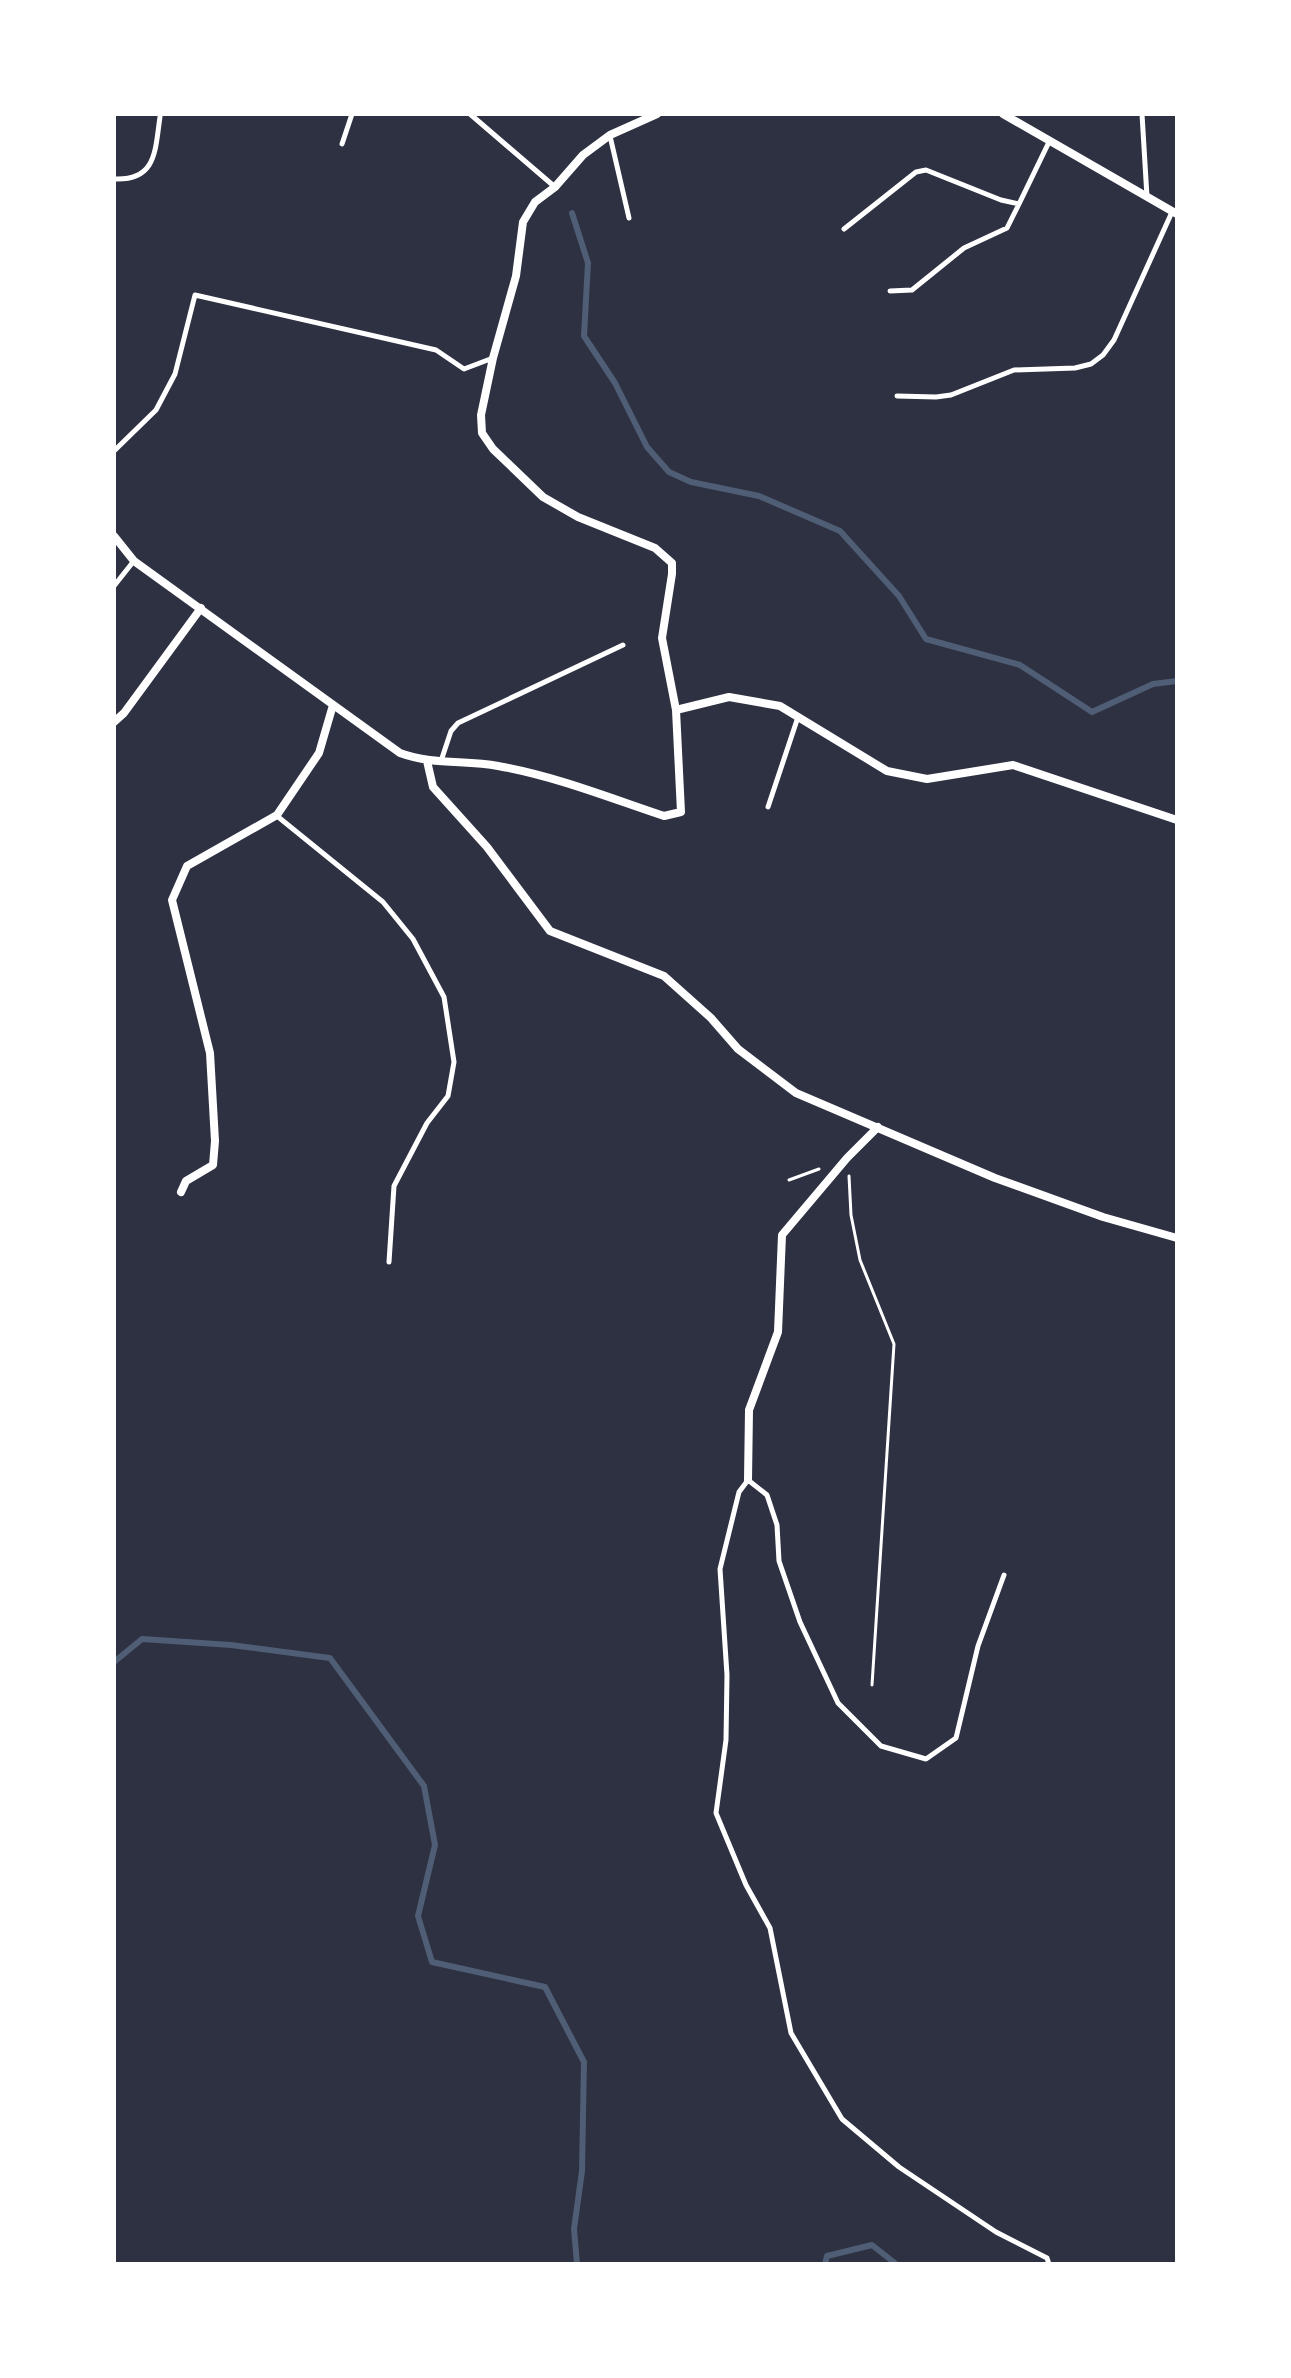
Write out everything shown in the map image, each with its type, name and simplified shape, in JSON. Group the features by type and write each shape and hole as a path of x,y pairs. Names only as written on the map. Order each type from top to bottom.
{"street":[{"path":"114,536 134,561 400,753 427,761 497,766 564,783 664,816 681,812 676,710 662,638 672,563 655,548 578,517 543,497 493,449 482,433 481,415 516,276 523,222 535,202 555,187 583,155 610,135 657,114"},
{"path":"1003,114 1175,213"},
{"path":"114,722 124,713 201,608"},
{"path":"676,710 729,697 780,706 887,771 927,779 1013,765 1177,820"},
{"path":"181,1192 186,1181 213,1165 215,1141 210,1053 172,900 187,866 277,815 319,753 333,705"},
{"path":"427,761 433,787 487,847 550,931 664,976 711,1018 738,1049 796,1093 995,1178 1103,1217 1177,1238"},
{"path":"748,1480 749,1410 778,1332 782,1235 847,1158 878,1127"}],"lane":[{"path":"342,144 352,114"},
{"path":"470,114 555,187"},
{"path":"1142,114 1147,197"},
{"path":"114,179 135,177 147,169 154,159 160,117"},
{"path":"610,135 629,218"},
{"path":"890,291 912,290 964,248 1007,228 1049,142"},
{"path":"844,229 916,172 926,170 1001,200 1019,204"},
{"path":"897,396 951,395 1014,370 1075,368 1091,364 1103,355 1114,340 1175,213"},
{"path":"114,451 156,410 175,374 195,295 436,350 464,369 493,358"},
{"path":"114,586 134,561"},
{"path":"441,761 451,731 458,723 623,645"},
{"path":"768,807 798,716"},
{"path":"277,815 383,902 413,939 444,997 454,1062 448,1096 427,1123 394,1186 389,1262"},
{"path":"1004,1575 978,1646 956,1738 926,1759 881,1746 838,1703 800,1622 779,1561 777,1525 767,1495 748,1480 739,1492 720,1569 727,1675 726,1740 716,1813 746,1885 770,1928 791,2033 842,2119 899,2167 996,2232 1047,2258 1049,2264"}],"path":[{"path":"847,1158 851,1215 860,1260 894,1344 872,1685"},
{"path":"789,1180 818,1169"}],"waterway":[{"path":"572,213 588,263 584,336 615,383 647,447 669,472 691,482 759,496 840,531 899,596 926,639 1020,665 1092,712 1153,684 1177,681"},
{"path":"114,1662 142,1639 231,1645 330,1658 424,1786 435,1845 418,1916 432,1962 545,1987 584,2062 582,2171 574,2229 577,2264"},
{"path":"825,2264 827,2256 872,2245 896,2264"}]}
